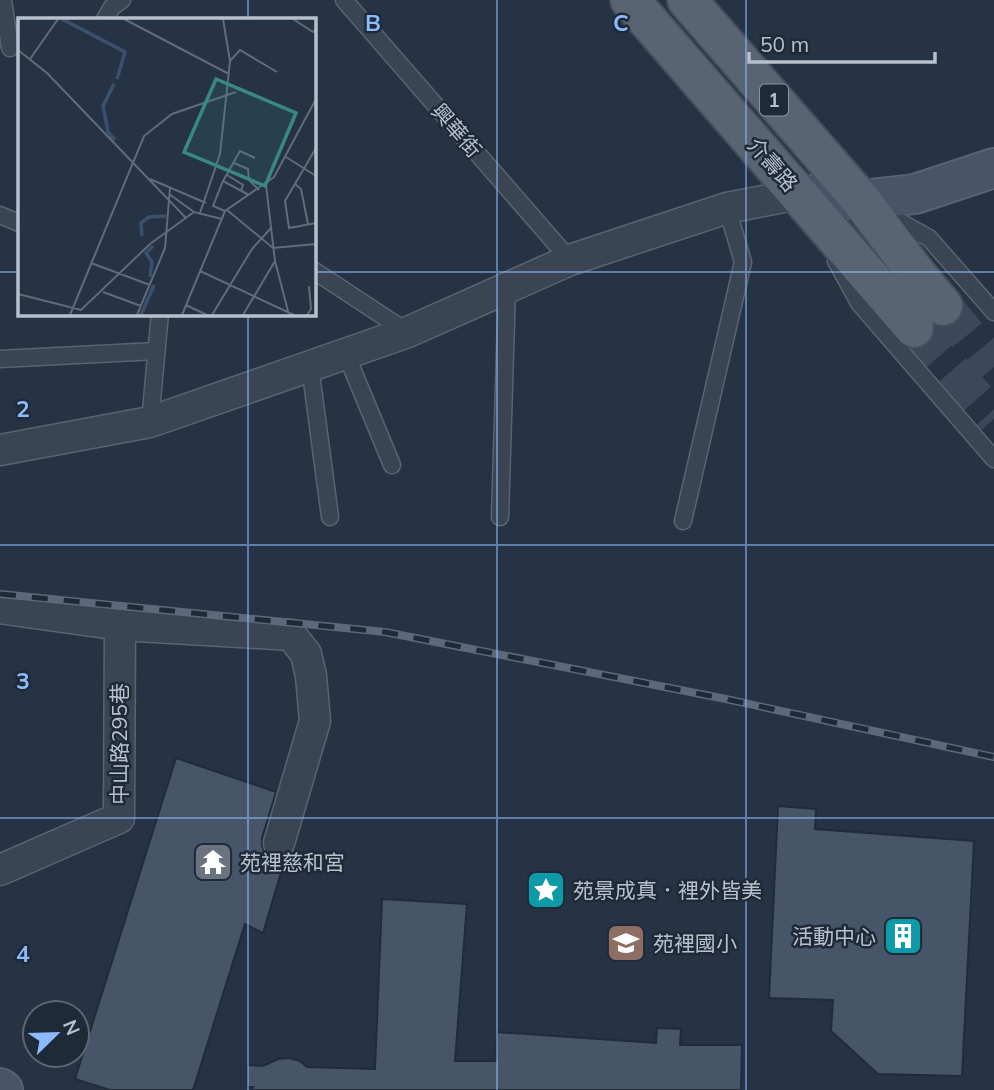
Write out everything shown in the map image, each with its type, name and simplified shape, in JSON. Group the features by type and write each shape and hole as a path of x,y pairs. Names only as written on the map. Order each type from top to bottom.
{"main road":[{"name":"介壽路","path":"630,0 799,194 928,297 918,276 861,200 687,0"}],"street":[{"path":"0,450 150,422 408,332 570,260 727,208 799,194 861,200 915,194 994,168"},
{"path":"0,608 120,625 290,635 306,653 312,676 315,721 279,842"},
{"name":"中山路295巷","path":"0,870 119,818 120,625"}],"lane":[{"path":"3,0 10,48"},
{"path":"106,18 112,7 122,0"},
{"name":"興華街","path":"344,0 570,260"},
{"path":"799,194 859,303 994,459"},
{"path":"861,200 929,238 994,312"},
{"path":"684,521 743,261 727,208"},
{"path":"0,215 18,223"},
{"path":"315,271 408,332"},
{"path":"500,517 507,288"},
{"path":"150,422 160,315"},
{"path":"0,359 156,351"},
{"path":"346,354 393,464"},
{"path":"310,366 330,517"}],"building":[{"name":"苑裡慈和宮","path":"176,758 276,792 262,846 266,855 273,860 285,859 263,933 245,924 193,1090 110,1090 75,1079 78,1069 91,1069 91,1028"},
{"name":"活動中心","path":"778,806 816,809 815,829 974,841 962,1076 878,1074 831,1031 833,1000 769,998"},
{"path":"382,899 467,904 455,1061 496,1061 497,1032 656,1043 657,1028 681,1029 680,1045 742,1045 741,1090 252,1090 253,1087 247,1087 247,1065 263,1066 278,1059 300,1061 307,1067 375,1069"}],"tunnel":[{"path":"943,306 994,367"},
{"path":"914,328 994,419"}],"railway":[{"path":"0,594 385,632 726,699 994,757"}],"place":[{"name":"苑裡慈和宮","path":"213,862"},
{"name":"苑景成真．裡外皆美","path":"546,890"},
{"name":"活動中心","path":"903,936"},
{"name":"苑裡國小","path":"626,943"}]}
